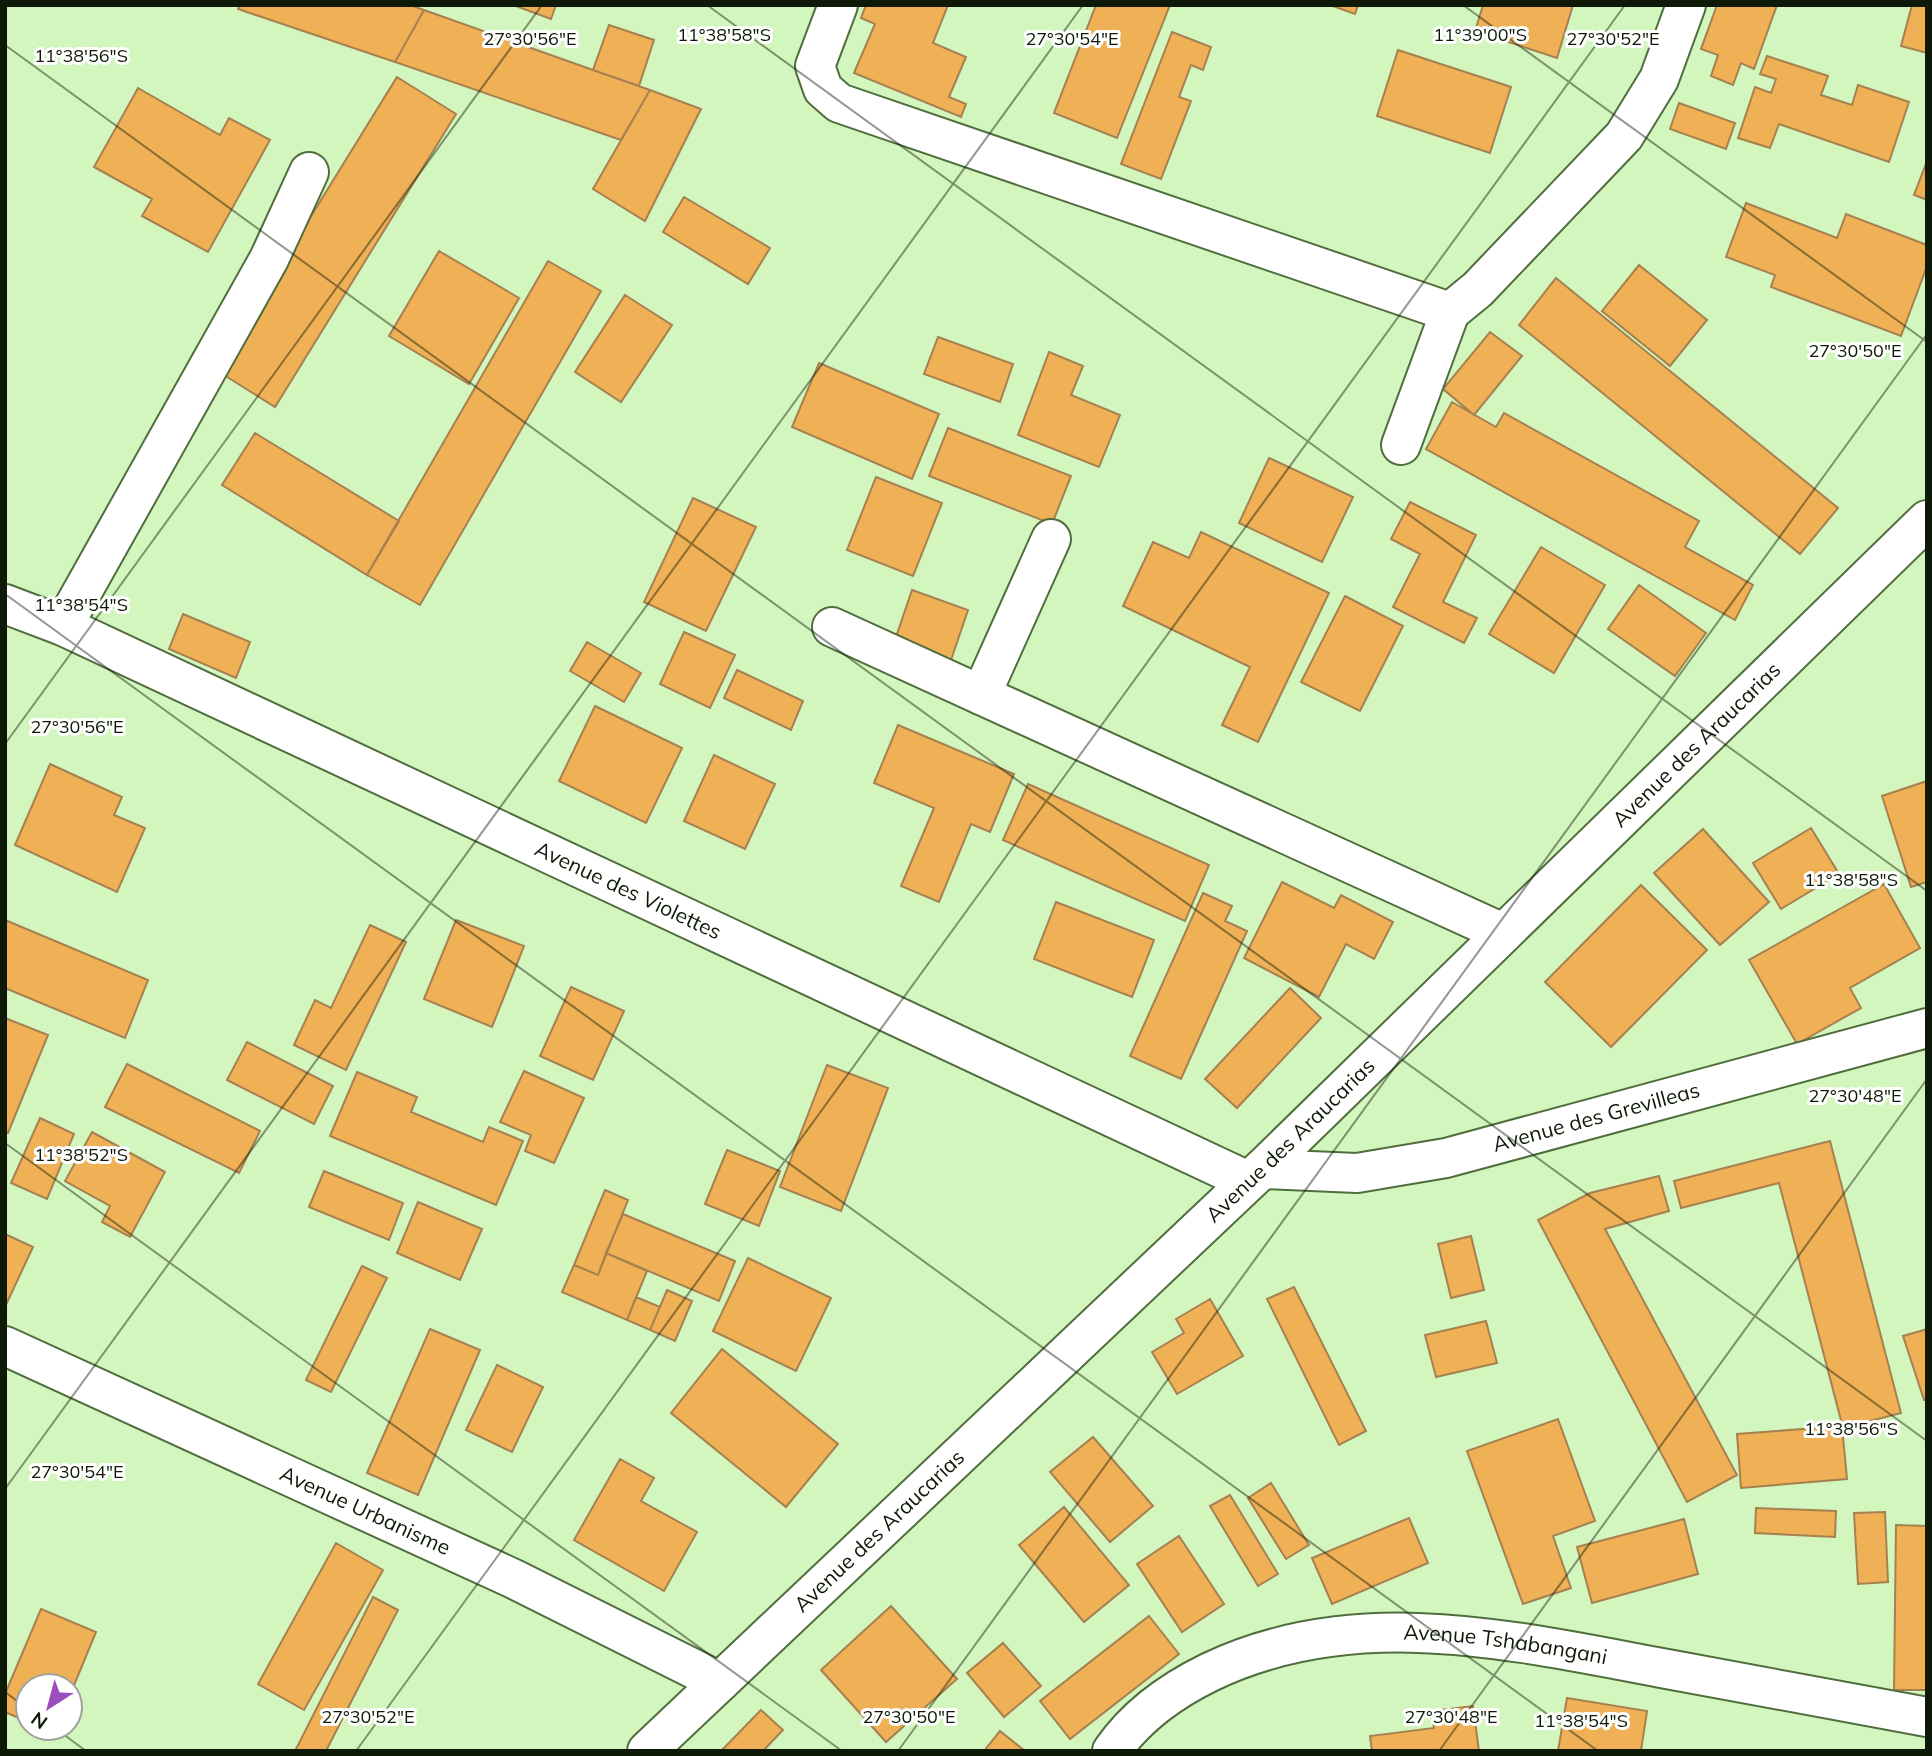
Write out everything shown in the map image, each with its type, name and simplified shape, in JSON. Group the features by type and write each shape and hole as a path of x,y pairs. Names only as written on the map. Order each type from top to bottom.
{"street":[{"path":"838,5 815,66 823,89 839,103 1450,312"},
{"path":"1401,445 1450,312 1478,289 1624,136 1659,79 1686,5"},
{"path":"63,626 269,259 309,172"},
{"name":"Avenue des Araucarias","path":"648,1751 1255,1175 1927,520"},
{"path":"981,695 1051,538"},
{"name":"Avenue des Violettes","path":"5,604 63,626 1001,1062 1255,1175"},
{"path":"832,627 1503,933"},
{"name":"Avenue des Grevilleas","path":"1255,1175 1357,1172 1446,1158 1927,1028"},
{"name":"Avenue Urbanisme","path":"5,1346 513,1579 720,1682"},
{"name":"Avenue Tshabangani","path":"1112,1751 1150,1709 1191,1682 1237,1659 1287,1645 1391,1630 1487,1636 1927,1717"}],"building":[{"path":"240,5 410,5 424,10 395,62 238,9"},
{"path":"513,5 556,5 551,19"},
{"path":"866,5 948,5 933,43 966,57 949,97 966,104 961,117 854,73 875,24 861,18"},
{"path":"1096,5 1170,5 1117,138 1054,113"},
{"path":"1330,5 1358,5 1355,14"},
{"path":"1483,5 1573,5 1557,58 1475,31"},
{"path":"1717,5 1777,5 1754,69 1741,63 1733,85 1711,76 1718,55 1701,49"},
{"path":"1912,5 1927,5 1927,53 1901,46"},
{"path":"424,10 650,90 621,140 395,62"},
{"path":"609,25 654,40 639,86 593,70"},
{"path":"1172,32 1211,47 1203,70 1191,65 1179,97 1191,101 1161,179 1121,164"},
{"path":"1398,50 1511,87 1490,153 1377,116"},
{"path":"1767,56 1828,76 1821,95 1852,105 1858,85 1909,102 1889,162 1779,124 1770,148 1738,138 1755,87 1771,93 1776,79 1760,74"},
{"path":"397,77 456,114 275,407 216,370"},
{"path":"138,88 220,135 229,118 270,140 208,252 142,216 152,199 94,167"},
{"path":"650,90 701,109 645,221 593,189"},
{"path":"1679,103 1735,123 1726,149 1670,129"},
{"path":"1927,161 1927,200 1914,195"},
{"path":"684,197 770,248 748,284 663,232"},
{"path":"1746,203 1837,238 1846,214 1927,245 1927,266 1901,336 1771,287 1775,275 1726,257"},
{"path":"439,251 519,298 469,384 389,336"},
{"path":"548,261 601,291 420,605 367,575"},
{"path":"1639,265 1707,320 1670,366 1602,311"},
{"path":"1556,278 1838,508 1800,554 1519,325"},
{"path":"625,295 672,325 621,402 575,372"},
{"path":"1490,332 1522,356 1474,415 1443,389"},
{"path":"938,337 1013,364 1000,402 924,374"},
{"path":"1049,352 1083,366 1071,395 1120,415 1099,467 1018,435"},
{"path":"819,363 939,414 912,479 792,427"},
{"path":"1452,402 1496,427 1504,413 1699,521 1685,547 1753,585 1735,620 1426,449"},
{"path":"948,428 1071,476 1052,524 929,476"},
{"path":"255,433 399,521 367,575 222,485"},
{"path":"1269,458 1353,497 1322,562 1239,523"},
{"path":"876,477 942,503 913,576 847,550"},
{"path":"693,498 756,527 706,631 644,602"},
{"path":"1410,502 1476,535 1443,602 1477,618 1464,643 1393,607 1420,554 1391,539"},
{"path":"1201,532 1329,593 1258,742 1222,725 1250,667 1123,606 1153,542 1189,558"},
{"path":"1541,547 1605,585 1554,673 1489,634"},
{"path":"1639,585 1706,633 1675,676 1608,629"},
{"path":"912,590 968,610 950,663 894,643"},
{"path":"1345,596 1403,626 1360,711 1301,682"},
{"path":"183,614 250,642 236,678 169,649"},
{"path":"684,632 735,655 710,708 660,684"},
{"path":"587,642 641,673 624,702 570,671"},
{"path":"737,670 803,701 791,730 724,698"},
{"path":"595,706 682,748 646,823 559,781"},
{"path":"898,725 1014,774 990,832 971,824 939,902 901,886 934,808 874,783"},
{"path":"714,755 775,784 745,849 684,821"},
{"path":"50,764 122,797 114,815 145,828 117,892 15,845"},
{"path":"1927,781 1927,882 1911,887 1882,796"},
{"path":"1028,784 1209,865 1185,921 1003,840"},
{"path":"1811,828 1839,874 1781,909 1753,863"},
{"path":"1703,829 1769,902 1720,945 1654,873"},
{"path":"1282,882 1334,908 1341,895 1393,922 1374,959 1346,944 1319,997 1244,958"},
{"path":"1884,884 1920,948 1850,988 1861,1008 1797,1044 1749,960"},
{"path":"1641,885 1707,950 1611,1047 1545,982"},
{"path":"1203,893 1232,906 1225,921 1247,931 1181,1079 1130,1056"},
{"path":"1056,902 1154,940 1132,997 1034,959"},
{"path":"5,920 148,980 125,1038 5,988"},
{"path":"456,920 524,946 492,1027 424,999"},
{"path":"370,925 406,942 346,1070 294,1045 315,1000 331,1008"},
{"path":"571,987 624,1011 593,1080 540,1056"},
{"path":"1290,988 1321,1018 1237,1108 1205,1079"},
{"path":"5,1018 48,1035 8,1133 5,1132"},
{"path":"247,1042 333,1086 314,1124 227,1080"},
{"path":"127,1064 260,1131 239,1173 105,1107"},
{"path":"827,1065 888,1088 841,1211 780,1187"},
{"path":"524,1071 584,1098 554,1163 525,1151 531,1135 500,1122"},
{"path":"357,1072 417,1097 411,1112 483,1142 489,1127 523,1141 496,1205 330,1136"},
{"path":"40,1118 74,1134 47,1199 11,1183"},
{"path":"92,1132 165,1172 130,1237 102,1222 110,1206 65,1181"},
{"path":"1830,1141 1901,1413 1843,1428 1779,1183 1681,1208 1674,1181"},
{"path":"727,1150 780,1171 759,1226 705,1204"},
{"path":"324,1171 403,1203 389,1240 309,1207"},
{"path":"1659,1176 1669,1211 1605,1229 1737,1475 1687,1502 1538,1220 1590,1193"},
{"path":"605,1190 628,1200 598,1275 574,1265"},
{"path":"418,1202 482,1229 460,1280 397,1253"},
{"path":"623,1214 735,1261 719,1301 606,1253"},
{"path":"5,1234 33,1247 5,1307"},
{"path":"1471,1236 1484,1290 1451,1298 1438,1244"},
{"path":"606,1253 647,1271 627,1320 562,1292 574,1265 598,1275"},
{"path":"748,1258 831,1298 796,1371 713,1331"},
{"path":"362,1266 387,1278 331,1392 306,1380"},
{"path":"1294,1287 1366,1431 1339,1445 1267,1299"},
{"path":"667,1290 692,1301 675,1341 650,1330"},
{"path":"636,1297 660,1307 650,1330 627,1320"},
{"path":"1210,1299 1243,1356 1177,1394 1152,1352 1184,1333 1176,1319"},
{"path":"1486,1321 1497,1363 1436,1377 1425,1335"},
{"path":"430,1329 480,1350 418,1495 367,1473"},
{"path":"1927,1329 1927,1399 1924,1400 1903,1336"},
{"path":"722,1349 838,1444 786,1507 671,1413"},
{"path":"497,1365 543,1387 512,1452 466,1430"},
{"path":"1558,1419 1595,1521 1553,1536 1571,1588 1523,1604 1467,1451"},
{"path":"1842,1426 1847,1479 1741,1488 1737,1434"},
{"path":"1093,1437 1153,1506 1110,1542 1050,1472"},
{"path":"620,1459 654,1478 641,1501 697,1532 664,1591 574,1540"},
{"path":"1271,1483 1309,1545 1286,1559 1248,1498"},
{"path":"1230,1495 1278,1574 1258,1586 1210,1506"},
{"path":"1064,1507 1129,1585 1084,1622 1019,1545"},
{"path":"1756,1508 1836,1511 1835,1537 1755,1533"},
{"path":"1885,1512 1888,1582 1858,1584 1854,1513"},
{"path":"1409,1518 1428,1563 1332,1604 1312,1558"},
{"path":"1684,1519 1698,1574 1592,1603 1577,1547"},
{"path":"1896,1525 1927,1526 1927,1690 1894,1690"},
{"path":"1179,1536 1224,1604 1182,1632 1137,1564"},
{"path":"336,1543 383,1570 304,1710 258,1684"},
{"path":"373,1597 398,1610 326,1751 295,1751"},
{"path":"891,1606 957,1679 886,1742 821,1670"},
{"path":"41,1609 96,1632 79,1672 14,1672"},
{"path":"1149,1616 1179,1654 1070,1739 1040,1701"},
{"path":"1003,1643 1041,1686 1004,1717 967,1673"},
{"path":"14,1673 14,1716 5,1712 5,1694"},
{"path":"1567,1698 1647,1711 1641,1751 1558,1751"},
{"path":"1473,1706 1479,1751 1372,1751 1370,1736 1434,1728 1431,1711"},
{"path":"761,1710 783,1730 763,1751 721,1751"},
{"path":"1000,1731 1025,1751 984,1751"}]}
